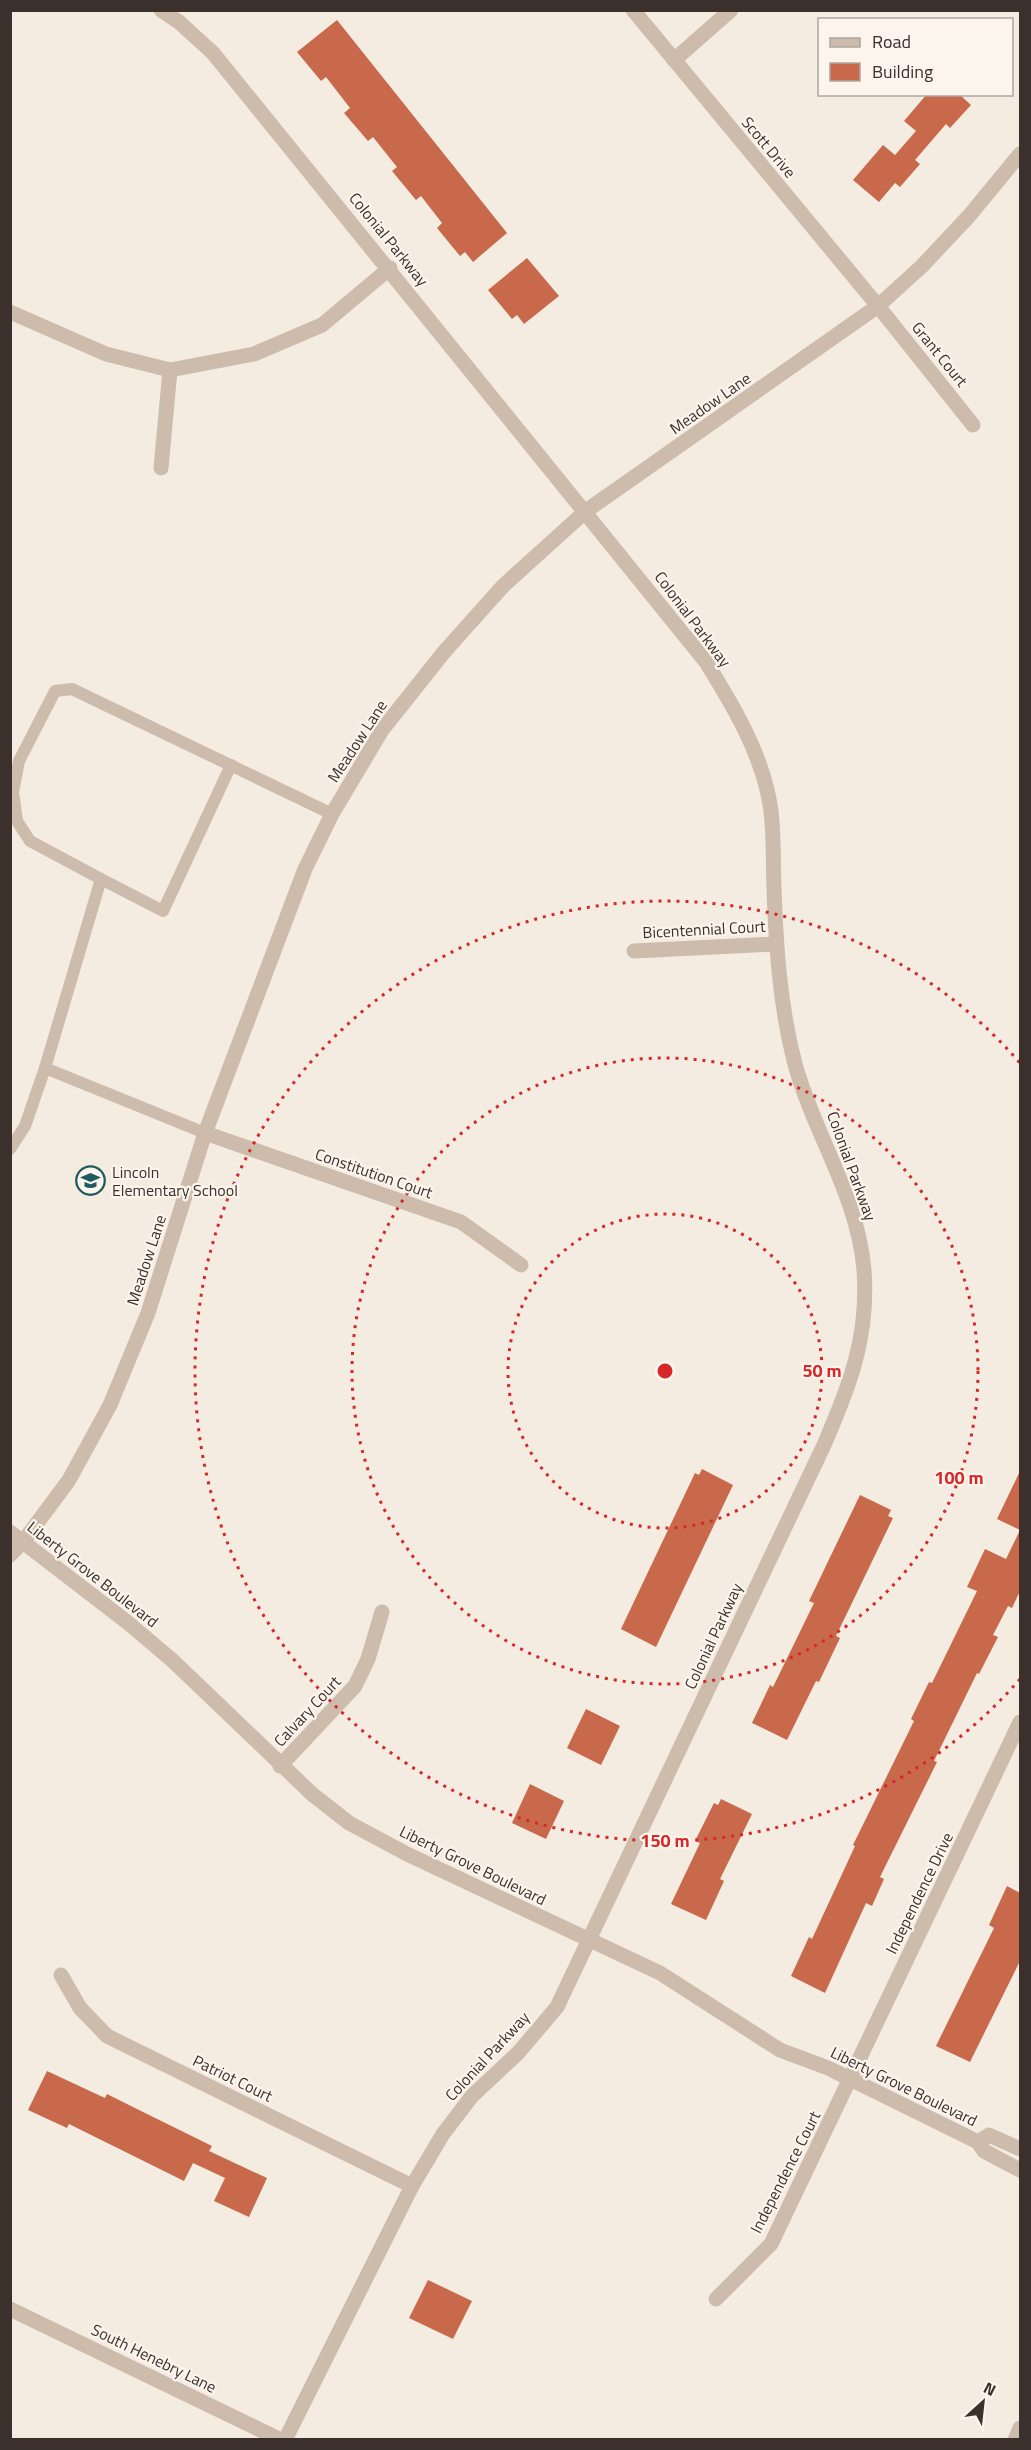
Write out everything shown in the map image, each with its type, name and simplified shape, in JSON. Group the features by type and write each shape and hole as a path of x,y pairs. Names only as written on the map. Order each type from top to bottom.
{"street":[{"name":"Colonial Parkway","path":"161,10 179,22 213,53 390,268 706,662 735,709 756,756 771,810 776,944 784,1008 795,1064 854,1214 864,1269 864,1323 849,1387 824,1445 557,2007 518,2053 472,2096 443,2134 412,2186 283,2439"},
{"path":"674,60 732,10"},
{"name":"Scott Drive","path":"636,12 878,306"},
{"name":"Meadow Lane","path":"10,1555 23,1542 69,1480 110,1405 148,1313 205,1133 305,869 332,814 382,730 444,652 503,586 586,511 878,306 922,266 969,216 1020,154"},
{"path":"10,312 106,354 170,370 255,354 322,325 390,268"},
{"name":"Grant Court","path":"878,306 973,425"},
{"path":"161,468 170,370"},
{"name":"Bicentennial Court","path":"634,951 776,944"},
{"name":"Constitution Court","path":"205,1133 461,1222 521,1265"},
{"name":"Liberty Grove Boulevard","path":"10,1533 128,1622 172,1660 280,1766 349,1822 407,1854 660,1973 780,2050 850,2079 978,2142 984,2151 1020,2170"},
{"name":"Calvary Court","path":"280,1766 355,1686 368,1659 382,1612"},
{"name":"Independence Drive","path":"850,2079 1020,1722"},
{"name":"Patriot Court","path":"60,1975 80,2008 107,2036 412,2186"},
{"name":"Independence Court","path":"716,2299 771,2244 850,2079"},
{"name":"Liberty Grove Boulevard","path":"978,2142 989,2135 1020,2149"},
{"name":"South Henebry Lane","path":"10,2309 283,2439"},
{"path":"1015,2439 1020,2428"}],"lane":[{"path":"231,765 163,910 30,841 17,820 13,792 19,761 55,691 72,689 231,765 332,814"},
{"path":"10,1149 25,1126 45,1068 101,879"},
{"path":"45,1068 205,1133"}],"building":[{"path":"337,20 507,233 473,262 465,252 460,256 437,228 442,223 421,196 416,200 392,171 397,167 373,137 368,141 344,113 350,108 326,77 321,81 297,52"},
{"path":"925,96 961,96 971,105 950,128 946,124 915,160 920,164 900,187 895,183 879,202 853,180 883,145 895,155 916,131 904,121"},
{"path":"527,258 559,296 524,324 517,315 512,319 488,290"},
{"path":"702,1469 733,1485 656,1647 621,1629 695,1473 699,1475"},
{"path":"1020,1471 1020,1530 997,1519"},
{"path":"860,1495 891,1510 888,1516 893,1518 836,1636 840,1638 819,1682 816,1681 787,1740 752,1723 770,1685 773,1687 814,1603 809,1601"},
{"path":"1020,1530 1020,1591 1012,1608 1008,1606 993,1635 998,1637 979,1674 977,1673 934,1761 937,1762 880,1877 884,1879 872,1906 866,1903 825,1993 791,1976 809,1937 812,1939 855,1846 853,1845 914,1721 911,1719 929,1682 932,1683 977,1591 967,1587 985,1549 1006,1559"},
{"path":"586,1709 620,1726 601,1765 567,1748"},
{"path":"530,1784 564,1801 546,1839 512,1823"},
{"path":"721,1799 752,1814 720,1879 724,1881 706,1920 671,1904 700,1843 695,1841 714,1803 718,1805"},
{"path":"1007,1886 1020,1893 1020,1961 970,2062 936,2046 994,1928 989,1925"},
{"path":"47,2071 105,2098 107,2094 212,2146 209,2151 267,2178 249,2217 214,2201 225,2178 193,2163 184,2181 69,2124 67,2128 28,2110"},
{"path":"428,2280 472,2301 453,2339 409,2318"}],"place":[{"name":"Lincoln Elementary School","path":"91,1181"}]}
